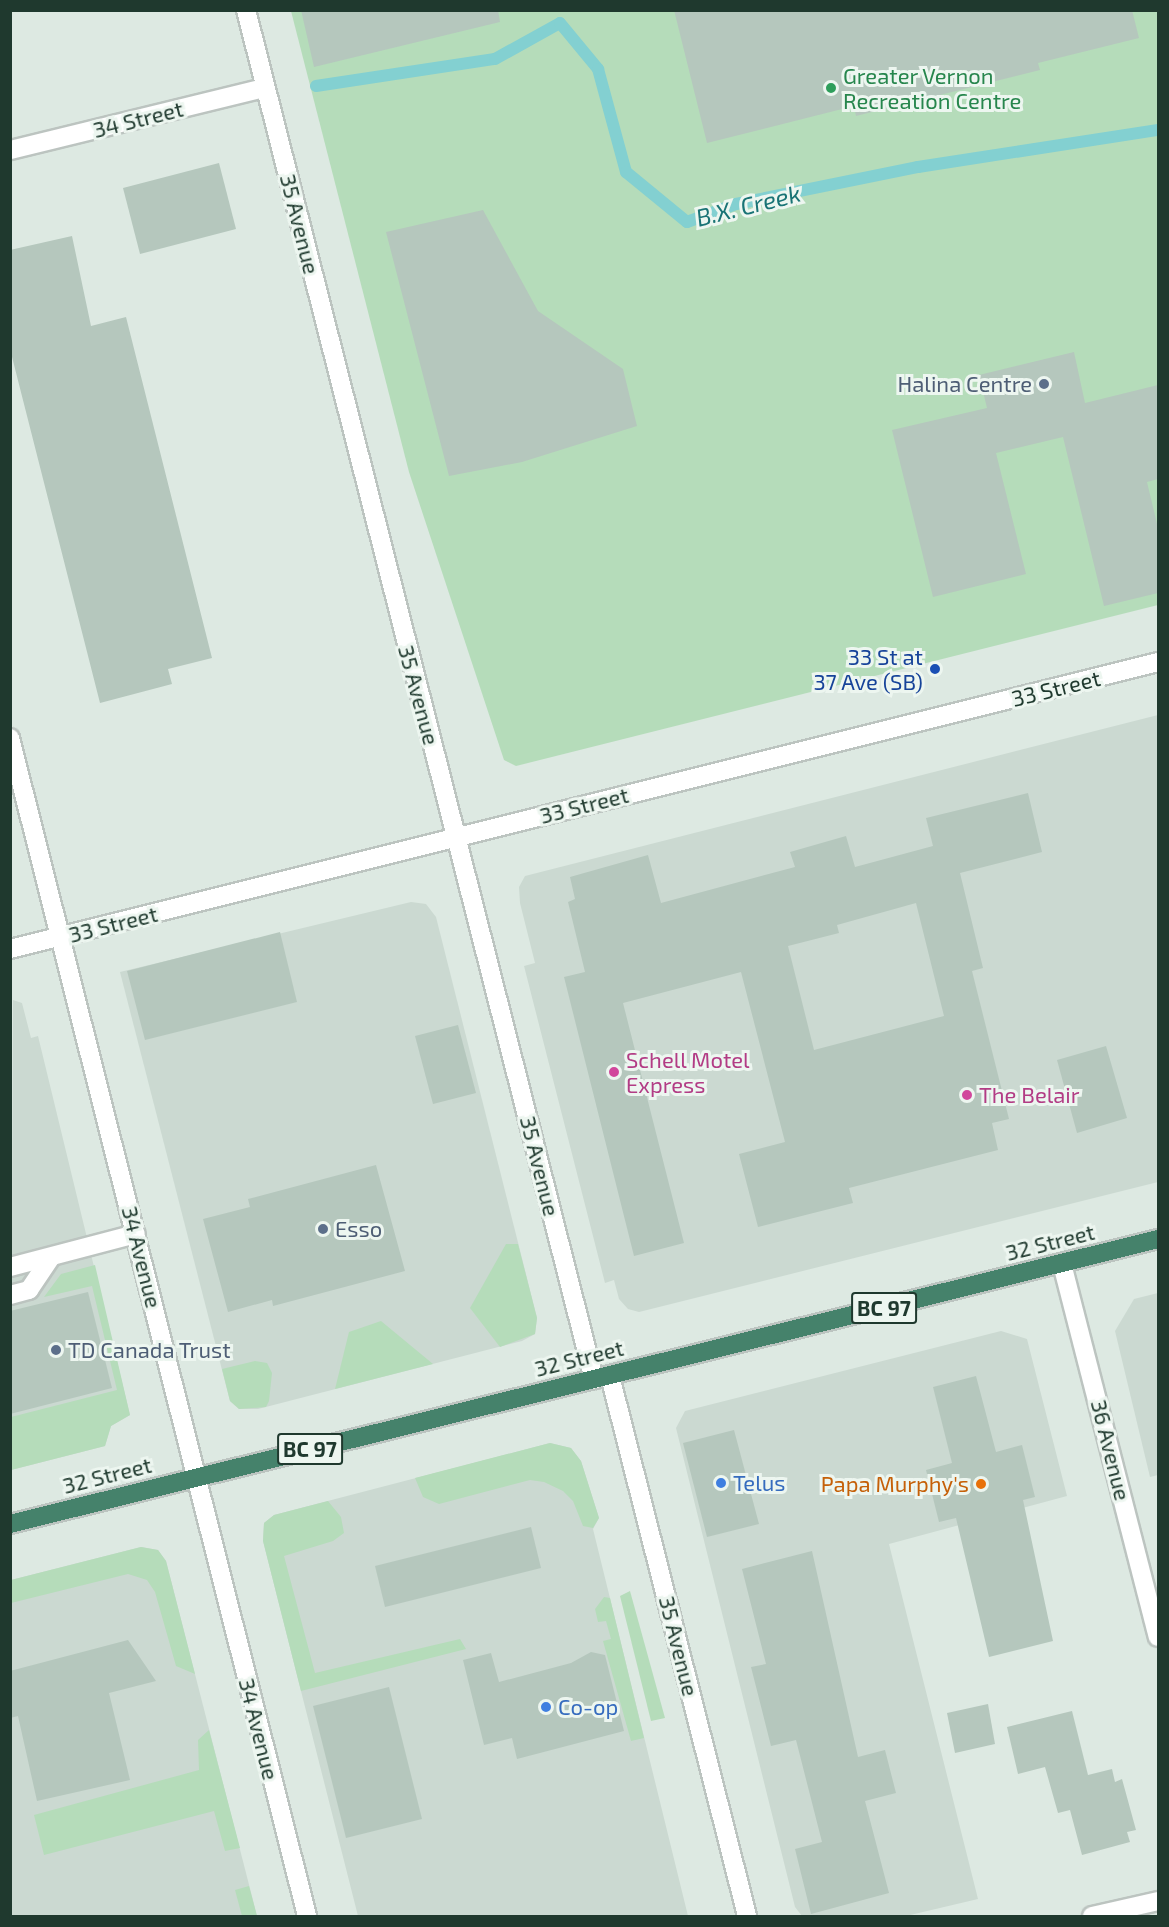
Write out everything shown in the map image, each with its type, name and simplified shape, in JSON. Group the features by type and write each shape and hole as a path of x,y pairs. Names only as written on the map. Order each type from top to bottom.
{"highway":[{"name":"32 Street","path":"10,1524 1158,1239"}],"street":[{"name":"35 Avenue","path":"246,10 456,836 747,1917"},
{"name":"34 Street","path":"10,150 265,88"},
{"name":"33 Street","path":"10,949 1158,662"},
{"name":"34 Avenue","path":"10,738 307,1917"},
{"path":"10,1267 136,1234"},
{"path":"10,1295 29,1290 51,1257"},
{"name":"36 Avenue","path":"1062,1264 1158,1637"},
{"path":"1092,1917 1158,1900"}],"shaded area":[{"path":"1158,715 1158,1182 639,1312 628,1309 619,1299 614,1280 605,1283 524,966 535,963 520,903 519,887 525,876"},
{"path":"411,902 426,904 436,917 537,1318 535,1334 522,1341 258,1409 239,1409 230,1401 120,972"},
{"path":"13,1000 22,1003 31,1038 38,1036 130,1415 111,1426 105,1446 11,1470"},
{"path":"1158,1293 1158,1475 1150,1477 1115,1331 1134,1299"},
{"path":"1001,1331 1027,1339 1067,1496 889,1544 978,1899 906,1916 802,1916 795,1907 676,1428 685,1411"},
{"path":"550,1443 571,1448 581,1461 599,1518 593,1529 688,1916 358,1916 263,1541 264,1523 274,1515"},
{"path":"141,1547 158,1550 166,1561 257,1916 11,1916 11,1580"}],"green space":[{"path":"291,11 1158,11 1158,605 516,766 504,760 409,472"},
{"path":"506,1244 518,1244 537,1318 535,1334 500,1347 470,1308"},
{"path":"95,1265 130,1415 111,1426 105,1446 11,1470 11,1417 117,1390 92,1286 44,1297 61,1274"},
{"path":"381,1321 433,1364 335,1389 349,1332"},
{"path":"255,1361 267,1363 272,1373 269,1401 266,1407 239,1409 230,1401 222,1369"},
{"path":"550,1443 571,1448 581,1461 599,1518 593,1528 583,1526 573,1501 563,1491 544,1482 530,1480 439,1504 423,1497 415,1478"},
{"path":"328,1501 341,1517 344,1533 333,1541 284,1556 315,1673 460,1639 466,1649 301,1691 263,1541 264,1523 274,1515"},
{"path":"141,1547 158,1550 166,1561 195,1674 176,1666 155,1592 147,1580 128,1574 11,1603 11,1580"},
{"path":"630,1591 665,1718 651,1721 620,1596"},
{"path":"604,1597 610,1598 644,1738 631,1741 603,1641 611,1639 606,1621 598,1622 595,1609"},
{"path":"209,1730 240,1848 225,1851 214,1811 44,1855 34,1815 199,1770 198,1740"},
{"path":"249,1886 257,1916 242,1916 235,1890"}],"building":[{"path":"301,10 498,10 500,22 314,67"},
{"name":"Greater Vernon Recreation Centre","path":"674,10 1132,10 1139,38 1038,63 1040,70 856,116 854,106 707,143"},
{"path":"219,163 236,229 140,254 123,188"},
{"path":"483,210 538,311 623,369 637,426 522,462 449,476 386,232"},
{"path":"72,236 91,326 126,317 212,658 168,669 172,684 100,703 10,349 10,250"},
{"path":"1074,352 1085,403 1158,385 1158,479 1147,482 1158,528 1158,593 1104,606 1063,437 996,453 1026,574 933,597 892,430 987,408 979,375"},
{"path":"1028,793 1042,852 960,873 983,968 972,971 1009,1119 992,1123 998,1150 849,1188 853,1203 758,1227 739,1154 785,1142 741,972 623,1003 684,1243 634,1256 564,977 585,972 568,902 575,899 570,877 648,855 661,903 795,867 790,852 846,836 855,867 933,846 926,818","holes":["916,903 944,1016 814,1050 788,946 839,933 837,925"]},
{"path":"280,932 297,1002 145,1040 127,971"},
{"path":"458,1025 476,1093 433,1104 415,1036"},
{"path":"1106,1046 1127,1118 1077,1133 1057,1060"},
{"path":"376,1165 405,1271 273,1306 272,1300 228,1312 203,1219 250,1207 248,1199"},
{"name":"TD Canada Trust","path":"88,1292 112,1388 10,1414 10,1311"},
{"path":"976,1376 996,1452 1022,1445 1035,1497 1023,1500 1053,1641 989,1657 956,1518 939,1522 926,1470 952,1463 933,1387"},
{"name":"Telus","path":"734,1430 759,1524 707,1537 683,1443"},
{"path":"531,1527 541,1568 385,1607 375,1566"},
{"path":"812,1551 858,1757 885,1750 896,1793 865,1801 889,1893 811,1914 795,1849 822,1842 796,1740 771,1746 751,1667 766,1664 742,1569"},
{"path":"128,1640 156,1681 109,1693 130,1780 37,1801 18,1716 10,1718 10,1671"},
{"name":"Co-op","path":"591,1652 605,1655 624,1731 517,1759 512,1738 484,1745 463,1660 491,1653 499,1682 571,1663"},
{"path":"389,1687 422,1819 346,1838 313,1706"},
{"path":"988,1704 995,1744 955,1753 947,1713"},
{"path":"1072,1711 1088,1775 1112,1769 1115,1782 1122,1779 1136,1830 1127,1832 1130,1842 1082,1855 1070,1810 1058,1813 1045,1767 1018,1774 1007,1727"}],"waterway":[{"name":"B.X. Creek","path":"316,86 495,59 560,23 598,69 626,172 687,222 736,204 918,167 1158,130"}],"place":[{"name":"Greater Vernon Recreation Centre","path":"831,88"},
{"name":"Halina Centre","path":"1044,384"},
{"name":"33 St at 37 Ave (SB)","path":"935,669"},
{"name":"Schell Motel Express","path":"614,1072"},
{"name":"The Belair","path":"967,1095"},
{"name":"Esso","path":"323,1229"},
{"name":"TD Canada Trust","path":"56,1350"},
{"name":"Telus","path":"721,1483"},
{"name":"Papa Murphy's","path":"981,1484"},
{"name":"Co-op","path":"546,1707"}]}
